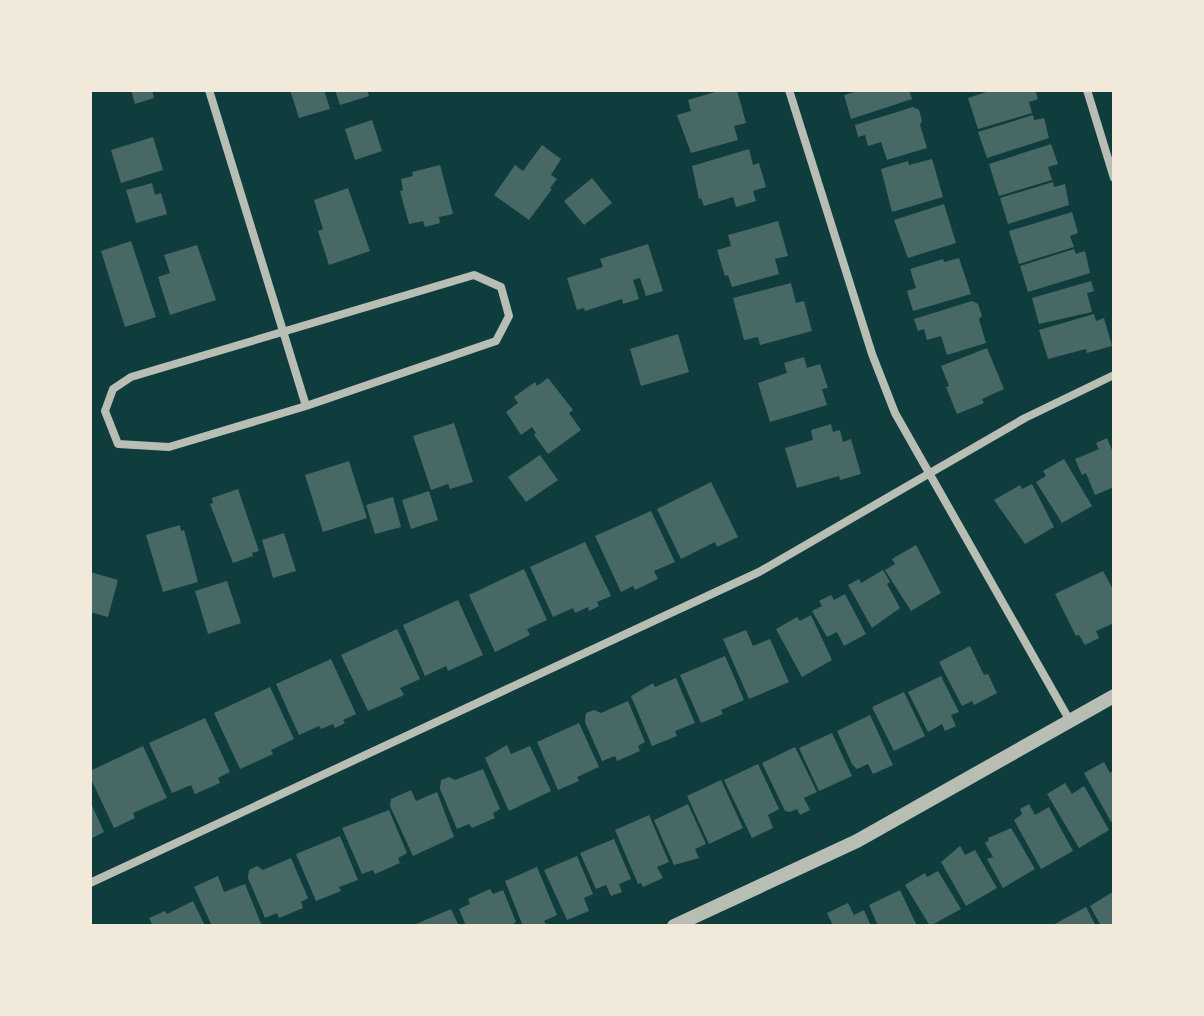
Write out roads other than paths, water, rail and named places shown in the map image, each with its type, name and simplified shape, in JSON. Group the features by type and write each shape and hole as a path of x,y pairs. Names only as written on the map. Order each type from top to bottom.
{"street":[{"path":"209,90 306,406"},
{"path":"789,90 882,383 929,475 1070,721"},
{"path":"1087,90 1114,178"},
{"path":"474,275 501,287 509,316 496,341 306,406 169,447 118,444 105,411 113,389 131,377 283,334 474,275"},
{"path":"90,883 759,572 1025,418 1114,375"},
{"path":"674,926 857,841 1114,696"}]}
